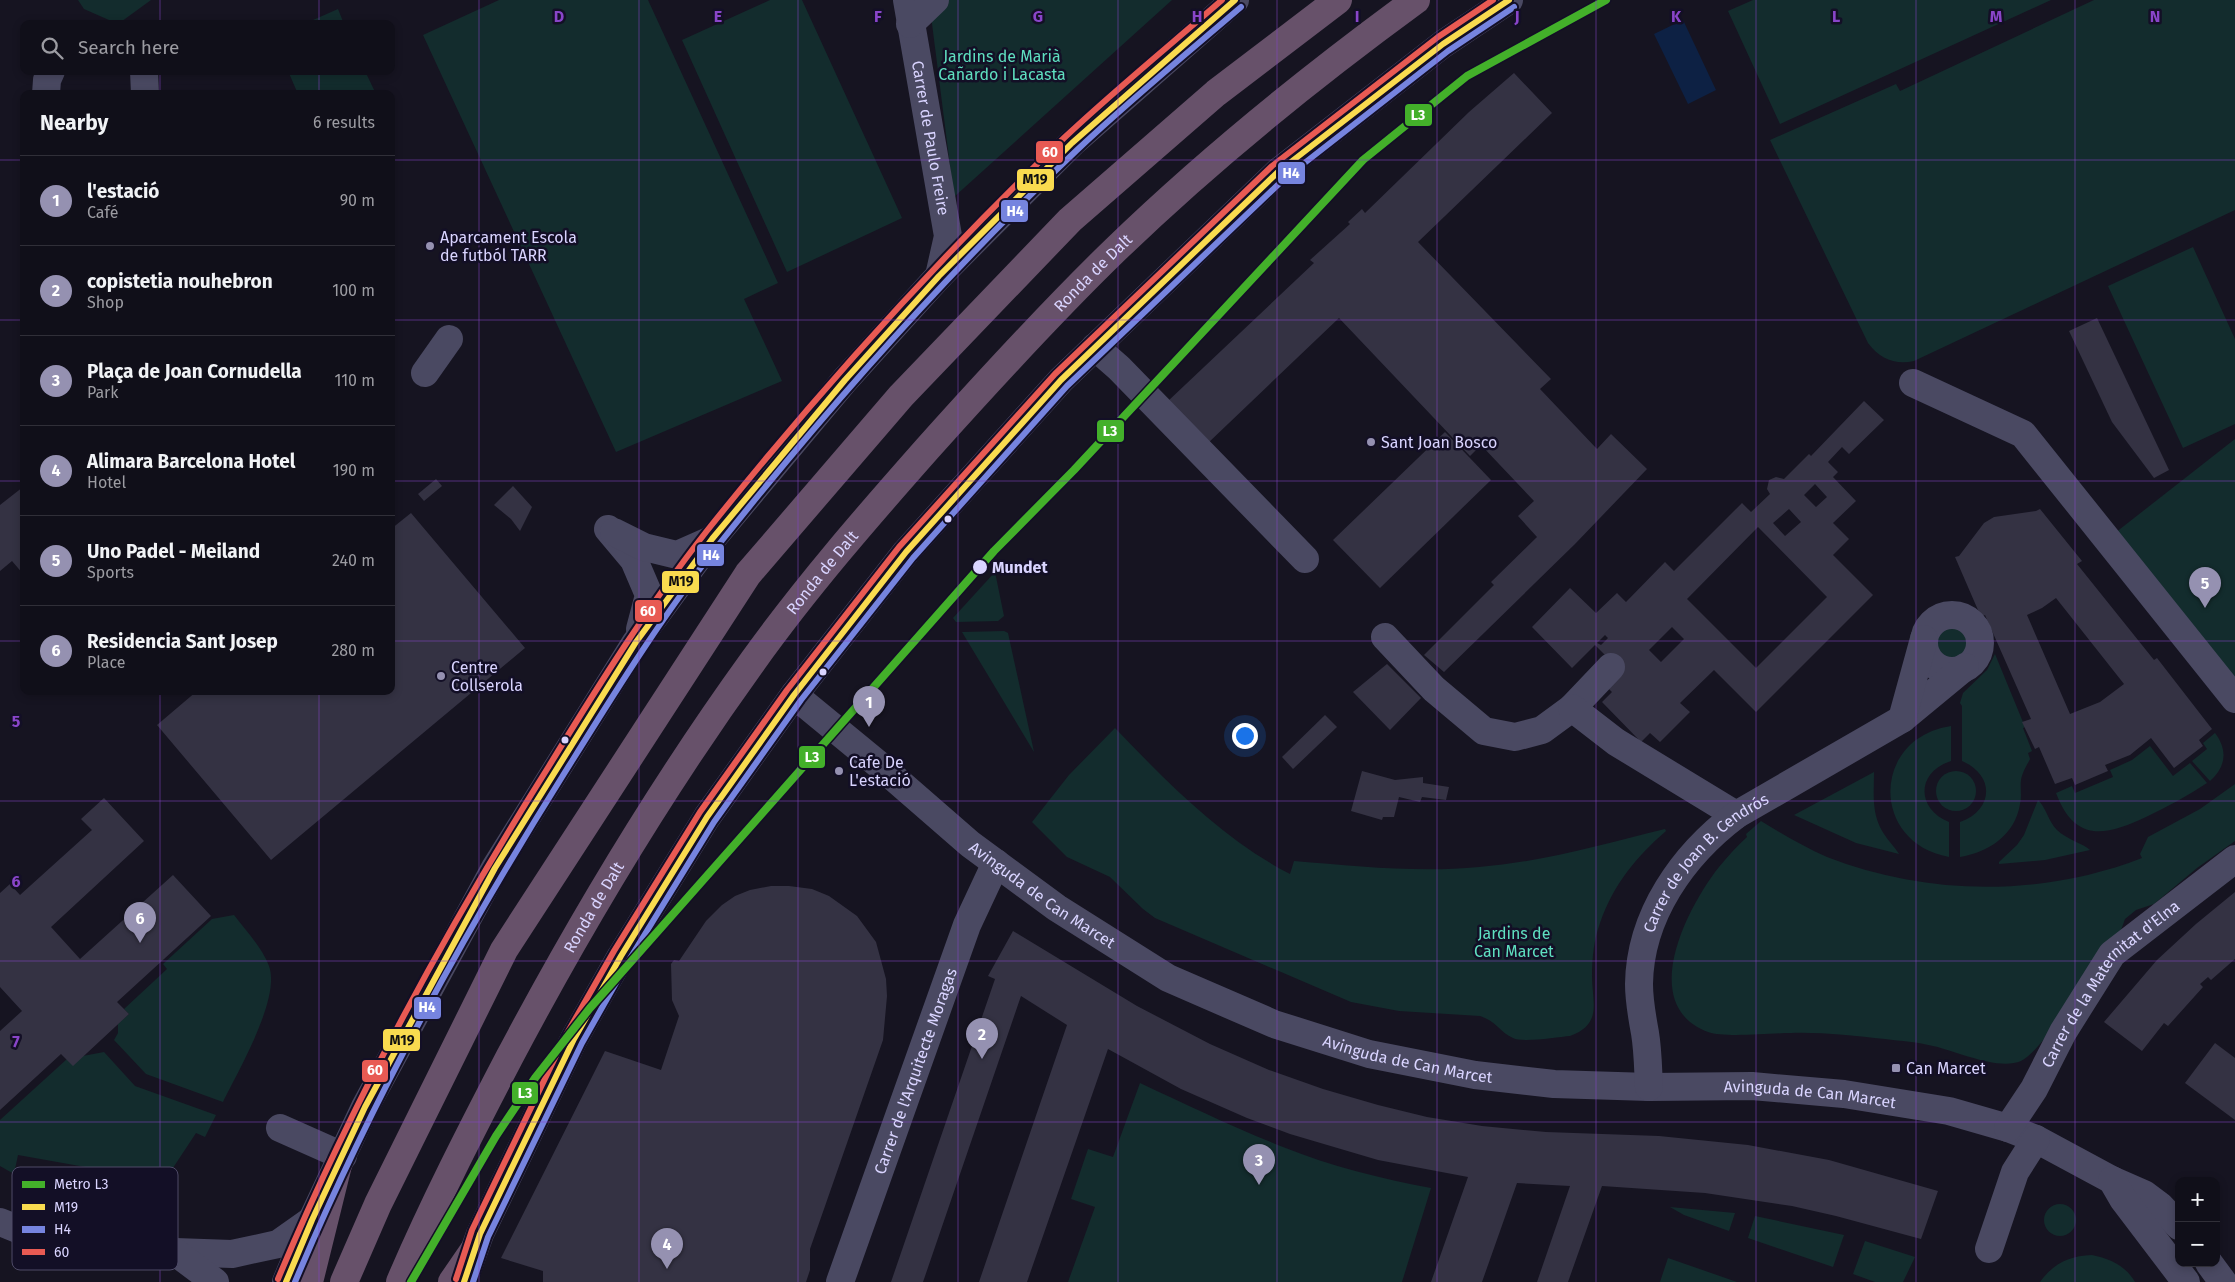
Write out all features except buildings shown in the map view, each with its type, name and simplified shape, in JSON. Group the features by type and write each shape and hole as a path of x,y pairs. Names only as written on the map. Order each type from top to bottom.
{"highway":[{"path":"344,1282 378,1204 504,950 748,574 901,396 1070,220 1216,93 1338,0"},
{"name":"Ronda de Dalt","path":"400,1282 455,1161 558,965 593,906 653,807 753,660 842,545 992,376 1116,249 1247,132 1354,45 1416,0"},
{"path":"291,1280 340,1160"},
{"path":"452,1282 474,1250"}],"street":[{"path":"908,12 934,0"},
{"path":"291,1280 312,1220 366,1107 495,868 636,642 712,539 845,380 939,276 1072,143 1235,0"},
{"path":"464,1282 474,1250 574,1039 616,965 707,817 794,695 906,552 1061,380 1278,172 1443,44 1509,0"},
{"name":"Carrer de Paulo Freire","path":"908,12 948,236 939,276"},
{"path":"46,90 49,75"},
{"path":"144,75 145,90"},
{"path":"425,373 449,339"},
{"path":"1095,347 1118,368 1305,559"},
{"path":"1913,383 2024,434 2235,698"},
{"path":"636,642 649,595 634,560 608,529 644,547 677,555 712,539"},
{"name":"Carrer de Joan B. Cendrós","path":"1649,1087 1645,1035 1640,1010 1639,984 1641,959 1647,933 1657,909 1683,866 1716,830 1736,815 1902,719 1965,667 1977,654 1979,646 1979,637 1969,621 1960,616 1951,615 1941,618 1927,630 1902,719"},
{"path":"1385,637 1434,689 1484,731 1515,737 1542,730 1572,708 1611,667"},
{"path":"1924,639 1927,657 1940,668 1948,671 1965,667"},
{"name":"Avinguda de Can Marcet","path":"794,695 996,864 1057,908 1168,978 1274,1024 1369,1054 1475,1075 1554,1084 1649,1087 1739,1085 1844,1094 1949,1111 2008,1128 2036,1139 2112,1180 2144,1194 2160,1206 2175,1222"},
{"path":"1572,708 1616,742 1736,815"},
{"name":"Carrer de la Maternitat d'Elna","path":"2008,1128 2034,1089 2063,1032 2112,954 2235,859"},
{"name":"Carrer de l'Arquitecte Moragas","path":"840,1282 964,933 996,864"},
{"path":"280,1128 340,1160"},
{"path":"1989,1249 2015,1172 2036,1139"},
{"path":"2112,1180 2123,1199 2186,1282"},
{"path":"178,1252 232,1254 278,1244 312,1220"},
{"path":"0,1222 12,1227"},
{"path":"178,1254 215,1282"},
{"path":"2212,1267 2223,1282"}],"green space":[{"path":"78,0 151,0 124,20 109,20 84,9"},
{"path":"499,0 648,0 778,283 744,299 782,381 616,452 423,35"},
{"path":"770,0 802,0 902,218 787,272 682,40"},
{"name":"Jardins de Marià Cañardo i Lacasta","path":"929,0 1172,0 954,197"},
{"path":"1753,0 2051,0 1780,124 1728,11"},
{"path":"2094,0 2235,0 2235,210 1914,361 1900,362 1883,357 1868,343 1770,140 1896,84 1900,91"},
{"path":"338,9 342,20 313,20"},
{"path":"290,75 367,75 374,90 296,90"},
{"path":"2193,247 2235,339 2235,424 2183,448 2108,286"},
{"path":"2235,439 2235,684 2115,533"},
{"path":"995,572 1004,616 998,621 956,622 953,618"},
{"path":"1953,624 1960,625 1966,630 1971,636 1971,650 1966,656 1960,661 1953,662 1946,661 1940,656 1935,650 1934,643 1935,636 1940,630 1946,625"},
{"path":"1004,631 1008,633 1034,752 962,632"},
{"path":"1995,654 2025,727 2023,728 2032,751 2028,753 2030,759 2022,777 2021,801 2013,825 1999,840 1990,846 1971,855 1960,857 1960,822 1971,817 1979,809 1984,801 1986,792 1985,783 1980,775 1973,767 1962,761 1962,706 1960,703 1963,693 1987,670"},
{"path":"1951,726 1951,761 1931,773 1924,791 1930,809 1949,822 1949,857 1923,848 1905,832 1894,813 1890,791 1894,769 1906,750 1925,734"},
{"name":"Jardins de Can Marcet","path":"1115,728 1175,789 1218,827 1265,860 1290,874 1294,861 1410,869 1456,869 1503,865 1573,852 1665,829 1666,831 1627,872 1605,909 1594,949 1592,976 1594,1003 1591,1019 1587,1025 1570,1036 1532,1040 1518,1039 1509,1036 1486,1018 1480,1016 1399,1011 1351,1002 1155,918 1110,877 1067,857 1032,822 1069,775"},
{"path":"2215,733 2222,746 2223,758 2219,770 2210,781 2192,761 2207,749 2203,743"},
{"path":"2150,746 2173,776 2190,763 2207,783 2146,817 2117,828 2093,831 2082,828 2072,821 2056,793 2072,786 2075,793 2113,777 2110,770 2132,760"},
{"path":"1956,771 1970,777 1976,791 1970,805 1956,811 1942,805 1936,791 1942,777"},
{"path":"1874,772 1874,804 1877,819 1884,834 1899,854 1856,843 1794,815"},
{"path":"2235,784 2235,841 2197,868 2154,904 2136,910 2125,919 2120,933 2110,944 2054,1026 2042,1042 2021,1061 2001,1064 1977,1059 1943,1048 1885,1039 1803,1033 1716,1034 1708,1032 1687,1019 1675,1000 1672,978 1675,954 1683,929 1694,905 1719,867 1747,837 1746,834 1761,821 1818,853 1865,870 1904,879 1944,885 1984,887 2025,885 2065,880 2104,871 2142,858 2140,854 2148,837 2200,809"},
{"path":"2038,800 2057,830 2090,850 2045,860 1999,864 2024,835"},
{"path":"234,915 262,952 269,966 271,980 264,1015 223,1102 146,1074 114,1040 118,1033 118,1024 129,1014 124,1009 167,969 163,964 212,919"},
{"path":"104,1052 135,1086 216,1115 205,1137 196,1133 174,1167 85,1167 18,1155 15,1167 12,1167 12,1173 0,1166 0,1120 67,1059"},
{"path":"1140,1083 1265,1140 1301,1154 1356,1171 1431,1188 1402,1282 1068,1282 1095,1207 1071,1199 1088,1149 1113,1157"},
{"path":"2060,1204 2072,1208 2076,1220 2072,1232 2060,1236 2048,1232 2044,1220 2048,1208"},
{"path":"1670,1207 1735,1213 1729,1231 1684,1215"},
{"path":"1755,1216 1844,1235 1833,1267 1748,1238"},
{"path":"1865,1241 1915,1257 1903,1282 1875,1282 1853,1274"},
{"path":"2092,1255 2122,1267 2135,1282 2040,1282 2057,1265 2076,1257"},
{"path":"1668,1258 1737,1282 1660,1282"}],"water":[{"path":"1683,20 1716,90 1688,104 1654,34"}],"metro line":[{"name":"L3","path":"411,1282 496,1136 535,1078 590,1008 994,551 1074,470 1363,160 1467,76 1606,0"}],"transit line":[{"name":"60","path":"278,1279 338,1146 403,1017 438,953 511,828 586,706 644,617 685,560 748,480 834,379 970,232 1083,120 1222,0"},
{"name":"M19","path":"286,1282 312,1220 365,1107 495,868 636,642 712,539 845,380 939,276 1072,143 1235,0"},
{"name":"60","path":"456,1279 472,1230 566,1035 614,951 700,812 787,690 899,547 1055,374 1272,166 1438,37 1493,0"},
{"name":"M19","path":"464,1282 480,1234 574,1039 621,956 707,817 794,695 906,552 1061,380 1278,172 1443,44 1509,0"},
{"name":"H4","path":"295,1282 385,1087 488,899 599,717 657,628 698,571 804,440 892,340 983,243 1097,131 1241,7"},
{"name":"H4","path":"473,1282 488,1237 582,1043 629,960 714,822 801,700 913,558 1067,386 1284,179 1448,51 1514,7"}],"place":[{"name":"Aparcament Escola de futból TARR","path":"430,246"},
{"name":"Sant Joan Bosco","path":"1371,442"},
{"name":"Mundet","path":"980,567"},
{"name":"Uno Padel - Meiland","path":"2205,608"},
{"name":"Centre Collserola","path":"441,676"},
{"name":"l'estació","path":"869,727"},
{"name":"Cafe De L'estació","path":"839,771"},
{"name":"Residencia Sant Josep","path":"140,943"},
{"name":"copistetia nouhebron","path":"982,1059"},
{"name":"Can Marcet","path":"1896,1068"},
{"name":"Plaça de Joan Cornudella","path":"1259,1185"},
{"name":"Alimara Barcelona Hotel","path":"667,1269"}]}
